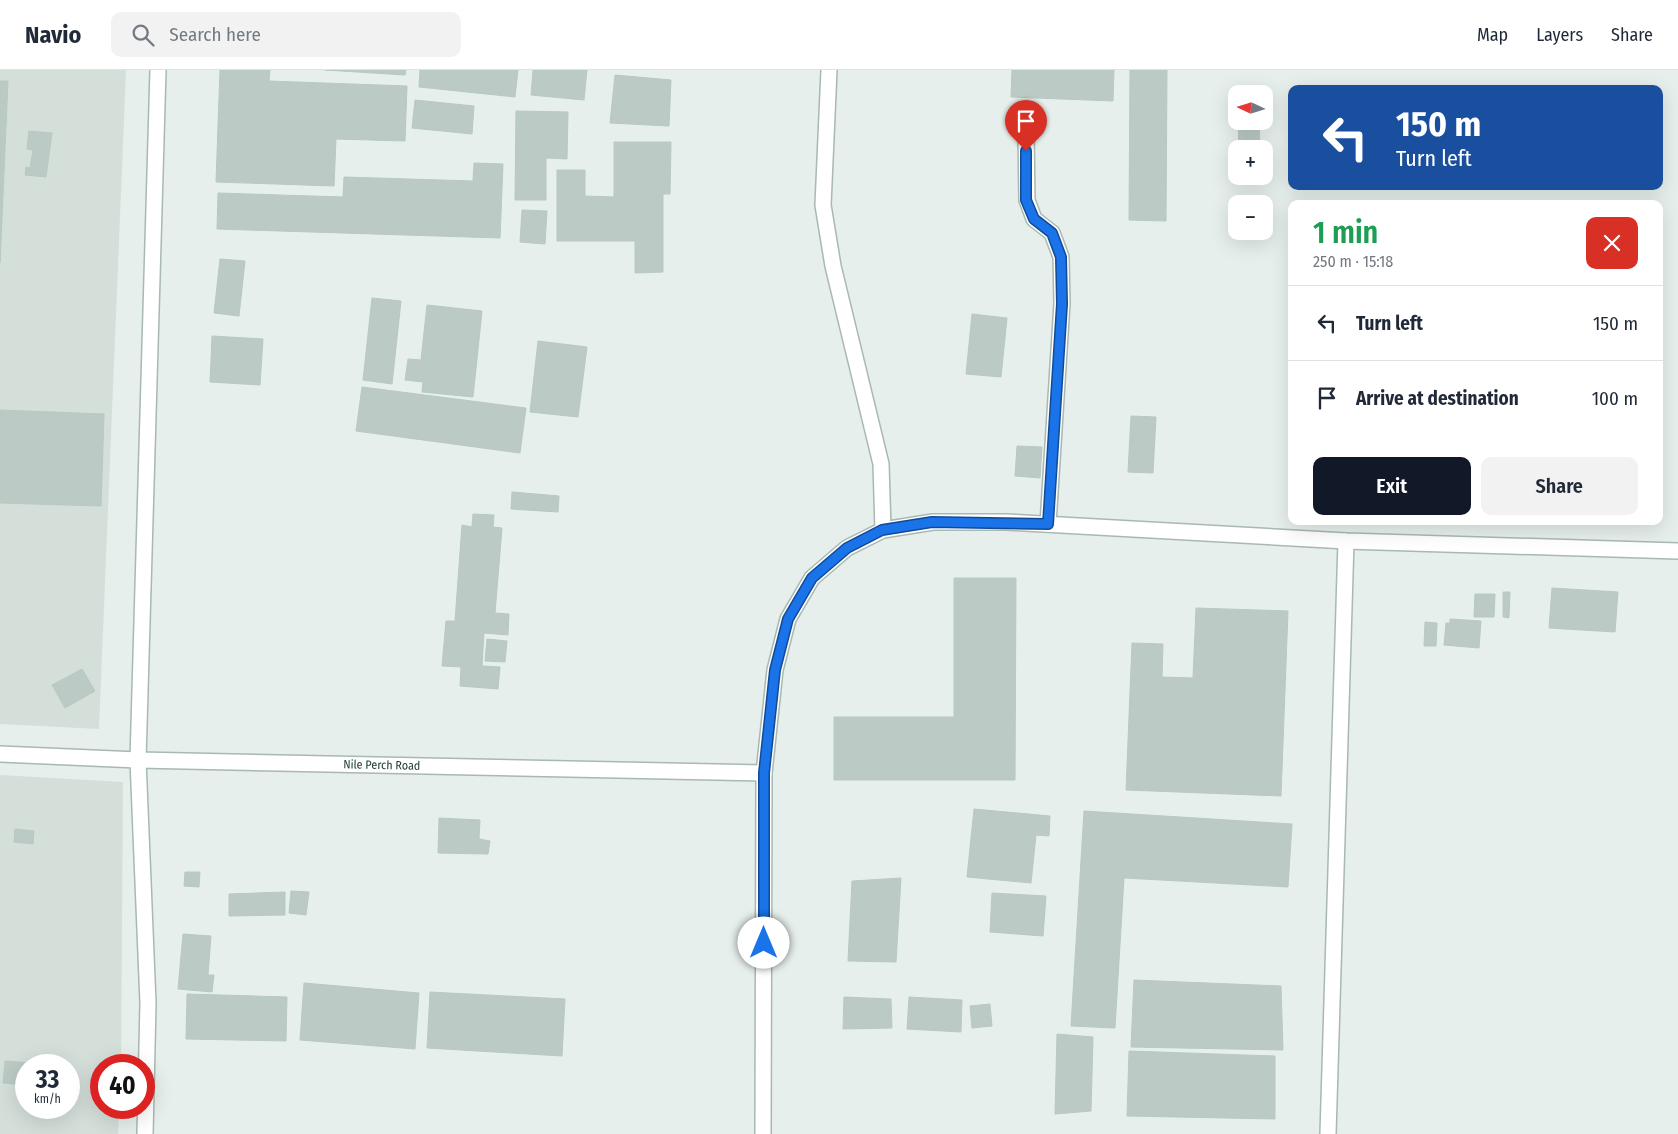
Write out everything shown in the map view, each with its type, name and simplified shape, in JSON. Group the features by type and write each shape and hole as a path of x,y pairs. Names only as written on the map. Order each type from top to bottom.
{"street":[{"path":"145,1134 148,1003 138,760 158,70"},
{"path":"829,70 822,205 833,266 881,464 882,530"},
{"path":"1026,135 1026,200 1034,219 1052,233 1061,257 1062,304 1048,524"},
{"path":"763,1134 764,773 775,670 788,619 812,578 847,548 882,530 932,522 1048,524 1346,541 1678,551"},
{"path":"1328,1134 1346,541"},
{"name":"Nile Perch Road","path":"0,754 138,760 764,773"}],"shaded area":[{"path":"0,70 126,70 99,729 0,724"},
{"path":"0,775 123,782 121,1054 90,1054 90,1119 119,1119 118,1134 0,1134"}],"building":[{"path":"220,70 270,70 269,81 407,86 405,141 336,139 334,186 216,182"},
{"path":"325,70 406,70 405,75"},
{"path":"420,70 518,70 515,97 419,87"},
{"path":"533,70 587,70 584,100 531,95"},
{"path":"1012,70 1114,70 1113,101 1011,97"},
{"path":"1130,70 1167,70 1166,221 1129,220"},
{"path":"615,75 671,80 669,126 610,123"},
{"path":"0,81 8,81 0,263"},
{"path":"415,100 474,106 472,134 412,128"},
{"path":"516,111 568,112 567,159 546,158 546,200 515,200"},
{"path":"1238,130 1259,130 1260,140 1239,140"},
{"path":"29,131 52,133 46,177 25,175 26,167 30,168 33,150 27,149"},
{"path":"614,142 671,142 670,194 663,194 663,272 635,273 635,241 557,241 557,170 585,170 585,196 614,197"},
{"path":"474,163 503,164 500,238 217,229 218,193 343,197 344,177 473,181"},
{"path":"522,210 547,211 545,244 520,242"},
{"path":"220,259 245,261 239,316 214,313"},
{"path":"372,298 401,301 392,384 363,380"},
{"path":"427,305 482,311 473,397 422,392 423,382 405,380 408,359 421,360"},
{"path":"972,314 1007,318 1001,377 966,374"},
{"path":"212,336 263,339 260,385 210,382"},
{"path":"538,341 587,347 578,417 530,412"},
{"path":"362,387 526,408 520,453 356,431"},
{"path":"0,410 104,414 101,506 0,503"},
{"path":"1131,416 1156,417 1153,473 1128,472"},
{"path":"1017,446 1042,447 1040,478 1015,476"},
{"path":"512,492 559,496 558,512 511,509"},
{"path":"473,514 494,515 493,527 502,528 495,613 509,614 508,635 484,633 482,666 500,667 498,689 460,686 461,667 442,666 446,621 455,621 462,525 472,527"},
{"path":"954,578 1016,578 1015,780 834,780 834,717 954,717"},
{"path":"1552,588 1618,592 1615,632 1549,628"},
{"path":"1503,592 1510,592 1509,618 1503,617"},
{"path":"1475,594 1495,594 1494,617 1474,617"},
{"path":"1196,608 1288,611 1281,796 1126,790 1132,643 1163,644 1162,677 1193,678"},
{"path":"1450,619 1481,621 1479,648 1444,645 1446,623 1450,623"},
{"path":"1425,622 1437,623 1436,646 1424,646"},
{"path":"487,639 507,641 505,662 485,661"},
{"path":"82,669 95,691 65,708 52,685"},
{"path":"974,809 1050,816 1049,836 1036,835 1031,883 967,877"},
{"path":"1084,811 1292,824 1288,887 1124,878 1115,1028 1071,1026"},
{"path":"439,818 480,820 479,839 490,841 488,854 438,853"},
{"path":"15,829 34,831 33,844 14,842"},
{"path":"185,872 200,872 199,887 184,886"},
{"path":"901,878 896,962 848,961 852,881"},
{"path":"291,891 309,892 306,915 289,913"},
{"path":"285,892 285,915 229,916 229,894"},
{"path":"992,893 1046,896 1043,936 990,932"},
{"path":"183,934 211,936 208,975 214,975 212,992 178,989"},
{"path":"1134,980 1281,986 1283,1050 1131,1047"},
{"path":"304,983 419,993 415,1049 300,1040"},
{"path":"430,992 565,999 562,1056 427,1048"},
{"path":"187,994 287,997 286,1041 186,1039"},
{"path":"844,997 891,999 892,1028 843,1029"},
{"path":"909,997 962,1000 961,1032 907,1029"},
{"path":"990,1004 992,1026 972,1028 970,1006"},
{"path":"1057,1034 1093,1037 1091,1111 1055,1114"},
{"path":"1129,1051 1275,1056 1275,1119 1127,1116"},
{"path":"5,1061 15,1062 15,1084 3,1083"}],"route":[{"path":"764,943 764,773 775,670 788,619 812,578 847,548 882,530 932,522 1048,524 1062,304 1061,257 1052,233 1034,219 1026,200 1026,151"}]}
